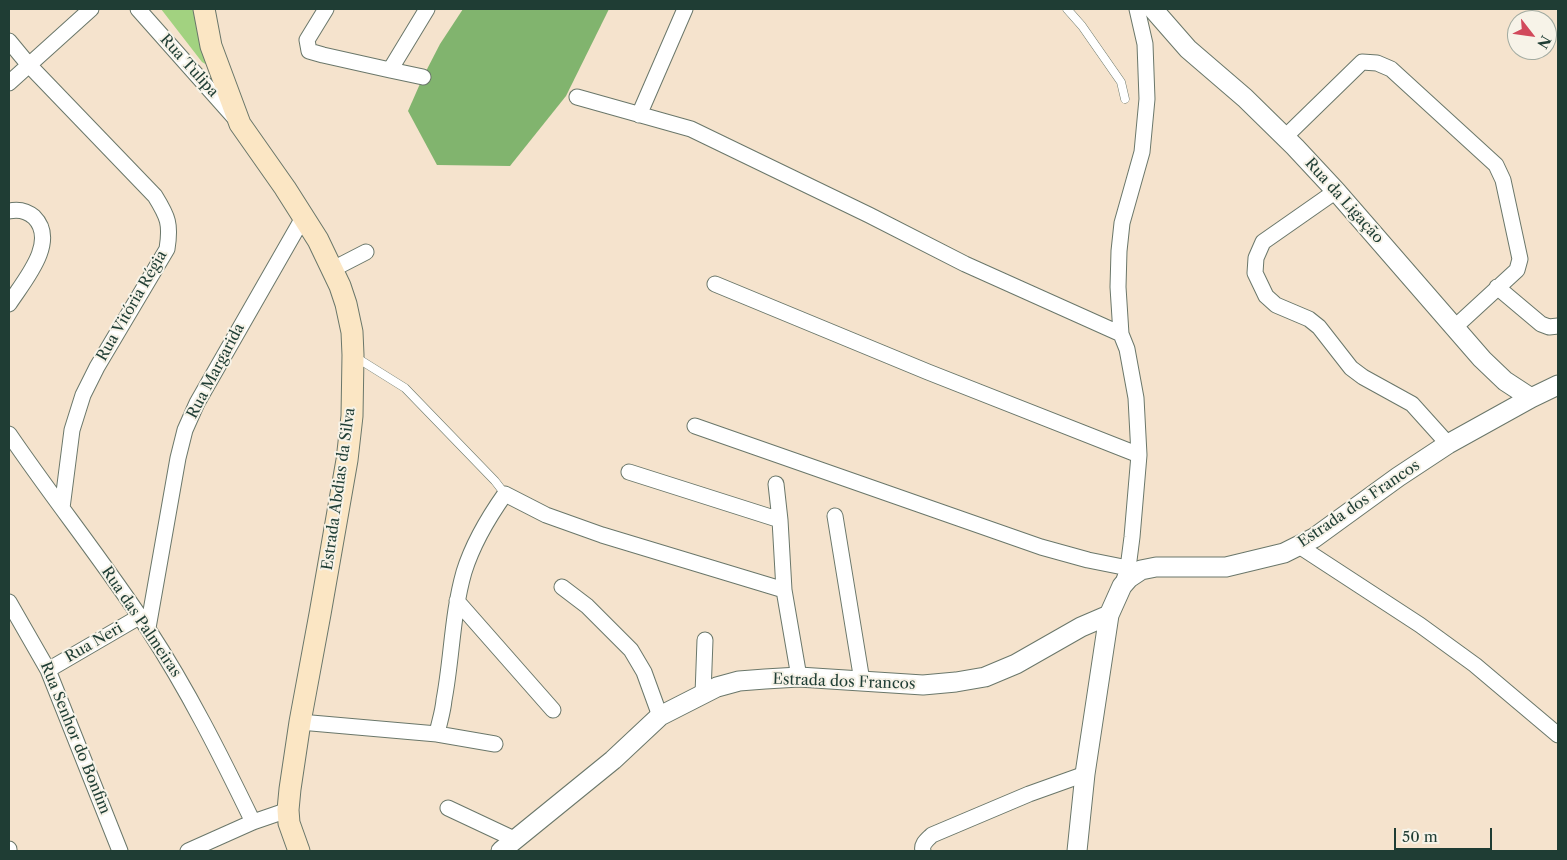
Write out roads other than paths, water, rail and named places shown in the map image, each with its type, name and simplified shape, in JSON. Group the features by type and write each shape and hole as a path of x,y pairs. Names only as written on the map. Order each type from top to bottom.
{"main road":[{"name":"Estrada Abdias da Silva","path":"204,9 212,46 240,124 304,216 318,240 333,269 346,304 352,332 352,416 347,460 300,722 288,810 289,823 299,851"}],"street":[{"path":"9,83 28,64 92,9"},
{"name":"Rua Tulipa","path":"138,9 240,124"},
{"path":"326,9 307,40 309,51 323,56 423,77"},
{"path":"390,70 427,9"},
{"path":"639,115 685,9"},
{"path":"695,426 1040,548 1088,560 1125,577 1132,537 1138,455 1136,398 1127,348 1121,334 1118,287 1122,222 1142,152 1147,99 1145,44 1137,9"},
{"name":"Rua da Ligação","path":"1153,9 1188,49 1245,98 1336,191 1482,359 1505,381 1531,398"},
{"name":"Rua Vitória Régia","path":"9,41 28,64 155,196 166,214 170,231 167,249 97,367 83,395 72,430 62,508"},
{"path":"1285,137 1362,62 1377,63 1391,69 1496,165 1503,180 1520,259 1517,270 1454,326"},
{"path":"578,97 691,129 869,215 965,264 1121,334"},
{"path":"1336,191 1263,242 1256,258 1255,273 1266,296 1276,305 1309,318 1319,326 1352,368 1363,377 1412,404 1448,444"},
{"path":"9,211 17,209 26,212 34,218 41,226 44,238 35,264 9,304"},
{"name":"Rua Margarida","path":"144,622 185,430 224,353 304,216"},
{"path":"333,269 366,252"},
{"path":"715,284 928,372 1138,455"},
{"path":"1497,288 1541,324 1549,327 1558,326"},
{"name":"Estrada dos Francos","path":"1077,851 1084,774 1109,615 1125,577 1129,578 1141,570 1156,567 1226,567 1284,554 1314,538 1398,477 1448,444 1558,385"},
{"name":"Rua das Palmeiras","path":"9,434 144,622 211,738 253,822"},
{"path":"629,472 780,520"},
{"path":"776,484 784,590 799,678"},
{"path":"437,734 444,701 457,601 465,570 489,518 506,494 546,515 602,535 662,555 784,590"},
{"path":"835,516 862,681"},
{"path":"1298,546 1428,630 1475,665 1558,735"},
{"path":"562,587 588,606 631,650 644,672 660,716"},
{"path":"457,601 553,710"},
{"name":"Rua Senhor do Bonfim","path":"9,602 48,670 120,851"},
{"name":"Estrada dos Francos","path":"508,845 613,760 660,716 717,687 765,679 799,678 924,685 956,682 985,676 1016,664 1081,626 1109,615"},
{"name":"Rua Neri","path":"48,670 144,622"},
{"path":"702,694 705,640"},
{"path":"300,722 437,734 495,744"},
{"path":"923,851 922,848 925,841 932,835 1029,794 1084,774"},
{"path":"448,808 508,845"},
{"path":"188,851 253,822 288,810"}],"lane":[{"path":"1067,9 1082,26 1121,82 1125,99"},
{"path":"353,355 405,388 506,494"}]}
